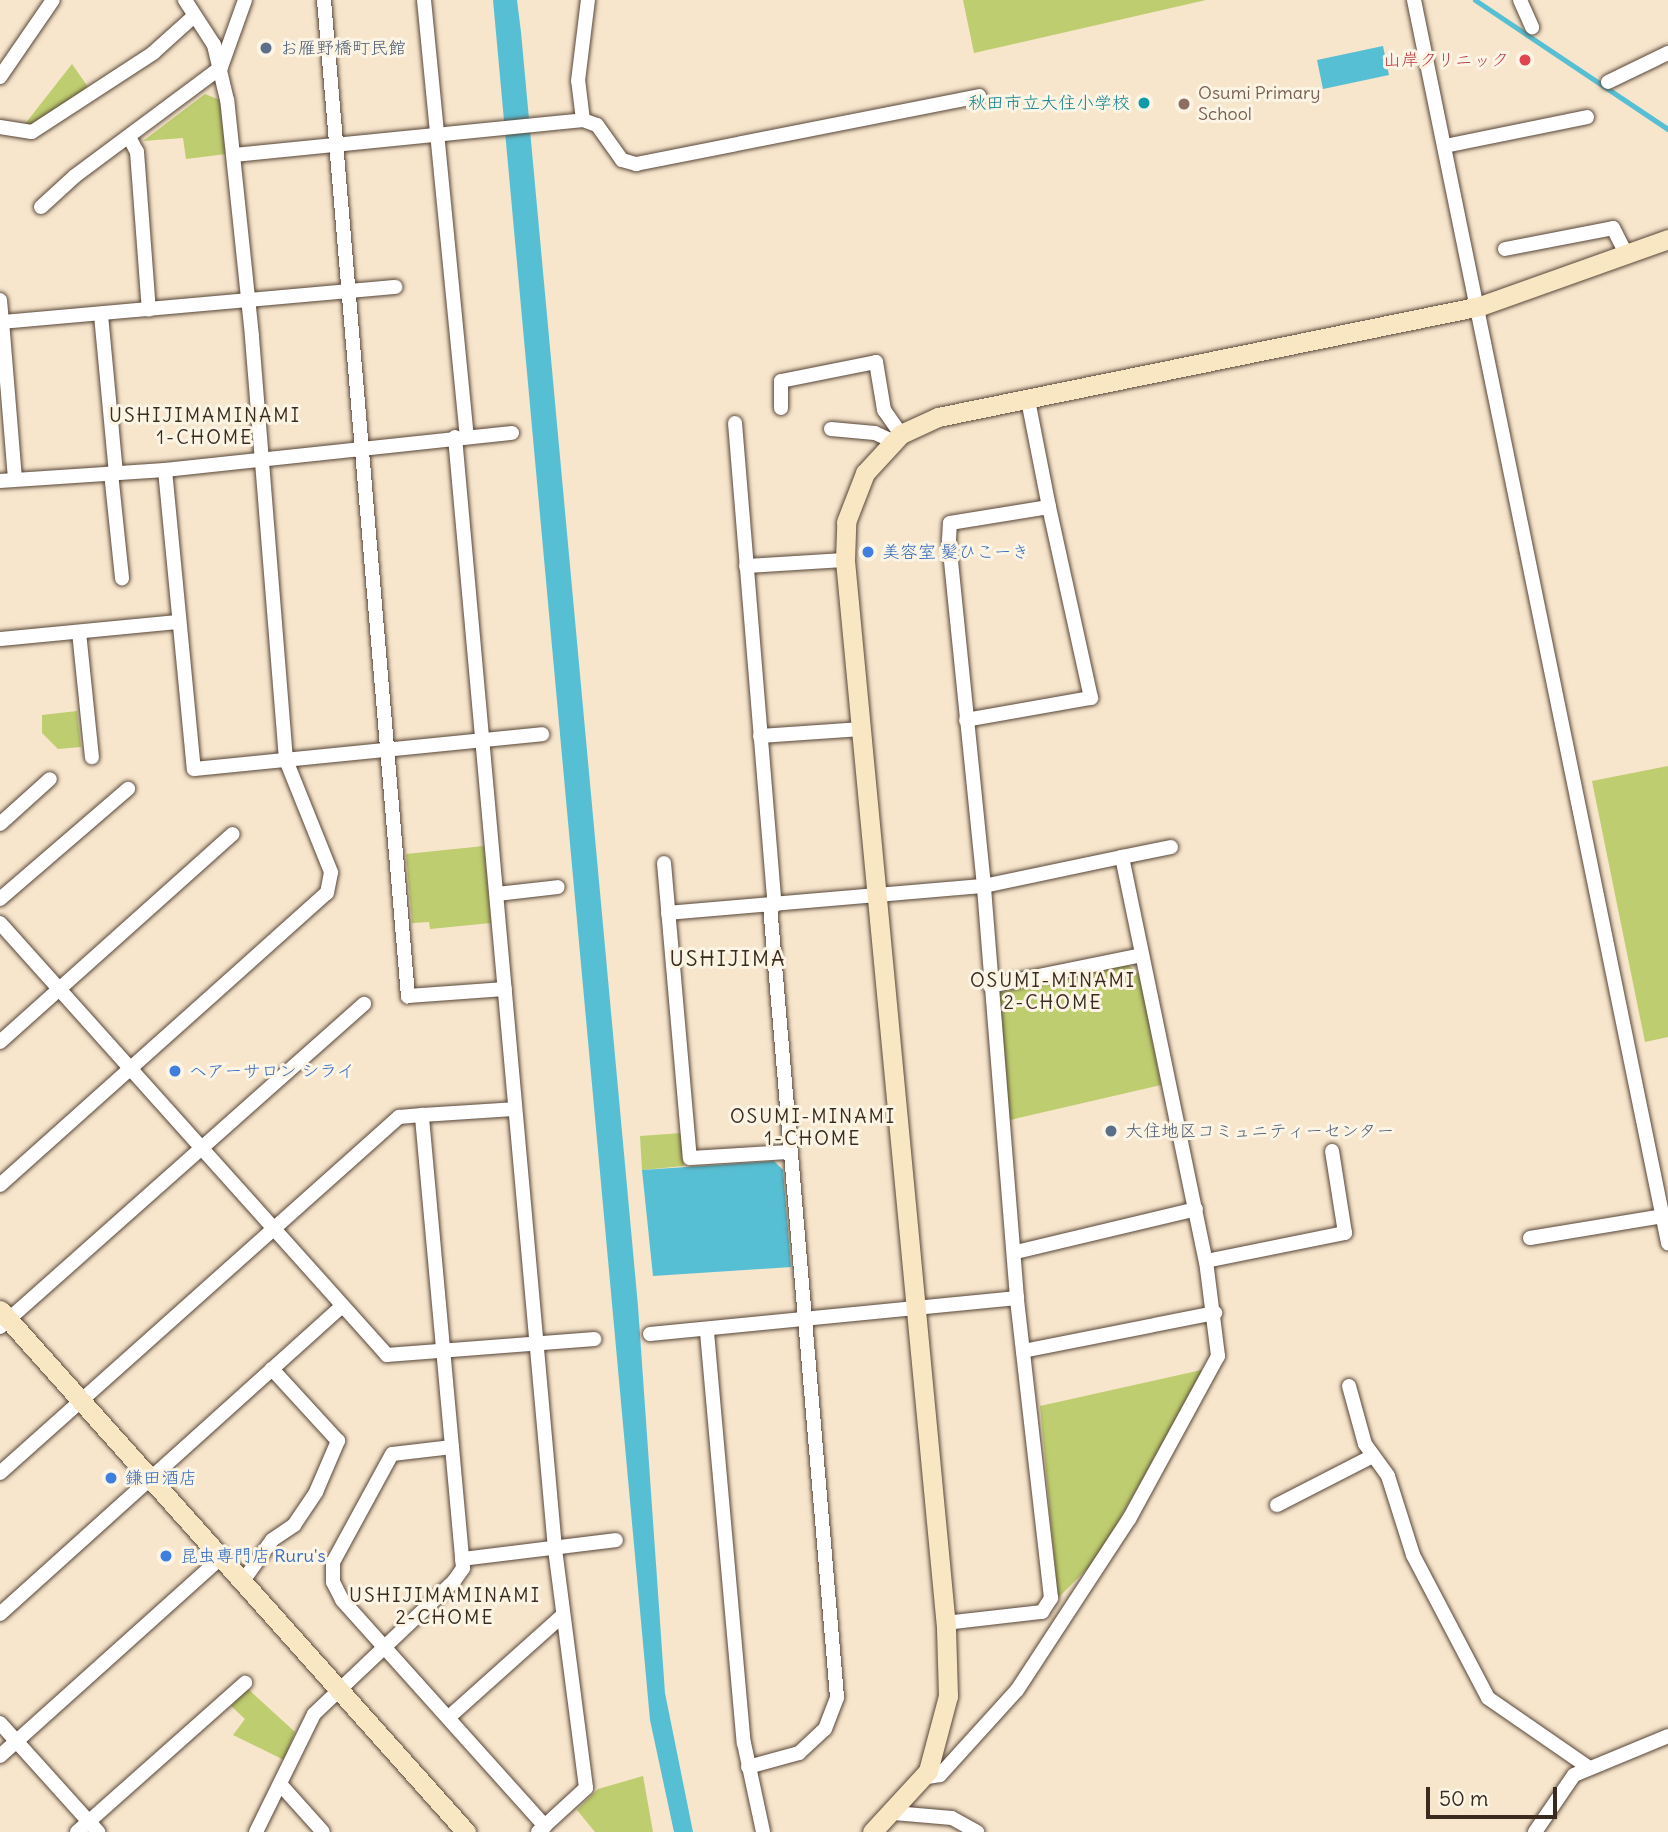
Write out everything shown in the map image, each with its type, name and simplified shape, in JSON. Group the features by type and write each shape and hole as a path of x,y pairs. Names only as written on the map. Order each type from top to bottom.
{"street":[{"path":"0,77 53,0"},
{"path":"0,1185 327,893 331,872 286,760 234,155 221,67 214,45 193,17 186,0"},
{"path":"41,207 221,67 245,0"},
{"path":"324,0 351,290 359,447 408,996 505,989"},
{"path":"424,0 439,134 483,742 514,1109 555,1549 586,1788 542,1829 449,1717 342,1600 333,1581 333,1562 392,1454 452,1447"},
{"path":"583,120 578,81 588,0"},
{"path":"1414,0 1480,306 1668,1243"},
{"path":"1520,0 1532,27"},
{"path":"0,127 32,132 142,61 193,17"},
{"path":"1608,82 1668,53"},
{"path":"234,155 583,120 597,125 622,160 636,164 979,96"},
{"path":"1446,146 1587,117"},
{"path":"129,137 137,152 149,310"},
{"path":"1504,249 1613,228 1626,254"},
{"path":"872,1832 894,1813 922,1778 939,1740 948,1696 945,1623 845,560 846,522 853,497 865,473 896,438 938,417 1480,306 1668,239"},
{"path":"2,321 102,315 395,287"},
{"path":"0,300 15,479"},
{"path":"102,315 122,578"},
{"path":"781,408 780,381 876,362 884,410 896,438"},
{"path":"965,720 1091,698 1028,400"},
{"path":"735,423 789,1152 806,1320 837,1697 825,1729 799,1753 748,1767"},
{"path":"831,429 876,433 896,438"},
{"path":"0,481 165,470 359,447 512,433"},
{"path":"165,470 194,769 542,734"},
{"path":"945,1623 1042,1612 1051,1598 1017,1298 1016,1252 990,986 984,886 965,720 950,523 1049,507"},
{"path":"746,566 845,560"},
{"path":"0,639 178,622"},
{"path":"79,632 92,757"},
{"path":"760,736 862,729"},
{"path":"0,824 50,779"},
{"path":"0,899 128,789"},
{"path":"0,1042 233,834"},
{"path":"668,912 984,886 1171,847"},
{"path":"922,1778 940,1775 1017,1690 1129,1519 1217,1356 1215,1313 1206,1261 1122,857"},
{"path":"664,863 690,1158 789,1152"},
{"path":"497,894 558,887"},
{"path":"0,923 341,1307 387,1355 444,1354 594,1339"},
{"path":"990,986 1142,955"},
{"path":"364,1004 201,1150 3,1319 82,1400 466,1832"},
{"path":"0,1473 271,1228 399,1117 514,1109"},
{"path":"256,1832 314,1714 384,1644 454,1581 462,1559 422,1115"},
{"path":"1206,1261 1345,1233 1332,1151"},
{"path":"1016,1252 1196,1209"},
{"path":"1530,1238 1663,1216"},
{"path":"650,1334 708,1332 914,1307 1017,1298"},
{"path":"0,1614 341,1307"},
{"path":"1023,1351 1215,1313"},
{"path":"708,1332 748,1767 763,1832"},
{"path":"243,1581 272,1540 294,1525 316,1492 338,1441 272,1370"},
{"path":"1349,1387 1371,1457 1388,1476 1413,1555 1488,1698 1588,1767"},
{"path":"1277,1506 1371,1457"},
{"path":"462,1559 616,1540"},
{"path":"0,1756 221,1558"},
{"path":"1046,1606 1065,1617"},
{"path":"449,1717 563,1615"},
{"path":"77,1832 93,1827 245,1683"},
{"path":"0,1723 93,1827"},
{"path":"1535,1832 1563,1786 1588,1767 1668,1736"},
{"path":"281,1784 323,1832"},
{"path":"894,1813 952,1818 977,1832"}],"green space":[{"path":"963,0 1206,0 974,53"},
{"path":"72,64 88,87 36,124 25,124"},
{"path":"205,94 220,100 226,154 186,159 183,138 143,141"},
{"path":"77,711 81,747 58,749 42,733 42,715"},
{"path":"1668,766 1668,1037 1645,1042 1592,781"},
{"path":"484,846 491,923 430,929 429,922 412,923 406,854"},
{"path":"1128,965 1139,974 1161,1085 1010,1120 998,993"},
{"path":"682,1133 684,1166 642,1170 640,1136"},
{"path":"1206,1369 1096,1560 1058,1598 1040,1406"},
{"path":"247,1688 295,1732 284,1760 233,1735 245,1719 231,1706"},
{"path":"643,1776 653,1832 595,1832 577,1810 598,1789"}],"water":[{"path":"493,0 517,0 521,32 638,1306 665,1693 693,1832 674,1832 650,1720"},
{"path":"1383,46 1389,75 1323,89 1317,60"},
{"path":"774,1161 783,1170 791,1267 653,1276 642,1170"}],"waterway":[{"path":"1475,0 1668,129"}],"place":[{"name":"お雁野橋町民館","path":"266,48"},
{"name":"山岸クリニック","path":"1525,60"},
{"name":"秋田市立大住小学校","path":"1144,103"},
{"name":"Osumi Primary School","path":"1184,104"},
{"name":"美容室 髪ひこーき","path":"868,552"},
{"name":"ヘアーサロン シライ","path":"175,1071"},
{"name":"大住地区コミュニティーセンター","path":"1111,1131"},
{"name":"鎌田酒店","path":"111,1478"},
{"name":"昆虫専門店 Ruru's","path":"166,1556"}],"district":[{"name":"USHIJIMAMINAMI 1-CHOME","path":"205,427"},
{"name":"USHIJIMA","path":"728,959"},
{"name":"OSUMI-MINAMI 2-CHOME","path":"1053,992"},
{"name":"OSUMI-MINAMI 1-CHOME","path":"813,1128"},
{"name":"USHIJIMAMINAMI 2-CHOME","path":"445,1607"}]}
